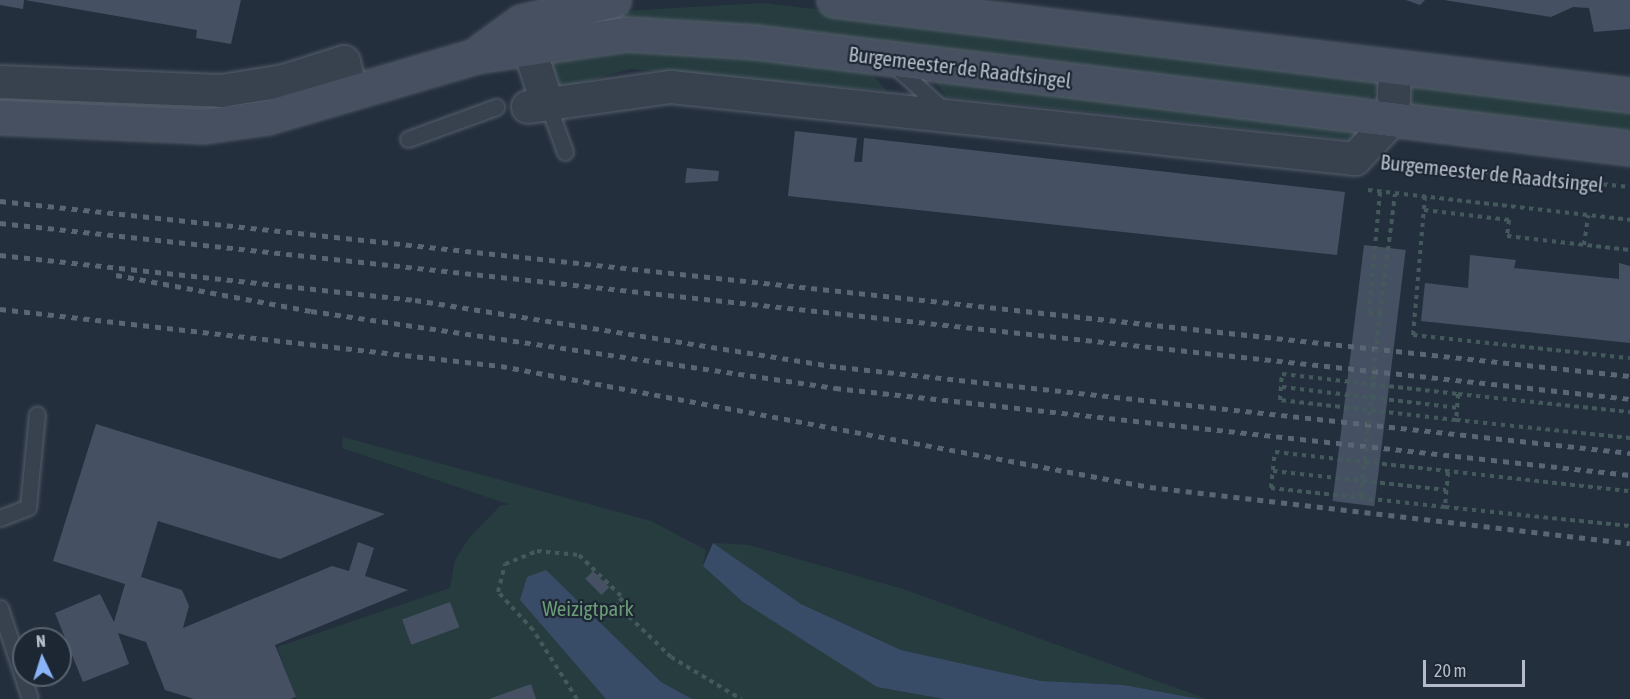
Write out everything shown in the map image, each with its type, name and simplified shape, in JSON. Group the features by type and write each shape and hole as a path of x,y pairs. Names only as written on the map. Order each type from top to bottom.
{"main road":[{"name":"Burgemeester de Raadtsingel","path":"0,117 203,126 267,117 348,77 475,56 524,34 613,0"},
{"path":"834,0 1395,70 1630,95"},
{"name":"Burgemeester de Raadtsingel","path":"524,34 626,34 886,58 1630,148"},
{"path":"1579,91 1630,84"}],"street":[{"path":"524,34 538,104"},
{"name":"Burgemeester de Raadtsingel","path":"538,104 671,87 951,116 1356,174 1393,119 1395,70"},
{"name":"Burgemeester de Raadtsingel","path":"0,82 221,92 284,81 348,77"}],"lane":[{"path":"886,58 951,116"},
{"path":"538,104 565,152"},
{"path":"408,139 496,107"},
{"path":"0,518 28,507 37,414"},
{"path":"0,608 30,699"}],"path":[{"name":"Burgemeester de Raadtsingel","path":"1356,174 1630,187"},
{"path":"1356,174 1380,192 1630,220"},
{"path":"1380,192 1369,313 1380,314"},
{"path":"1361,496 1369,398 1395,194"},
{"path":"1425,196 1413,335 1630,358"},
{"path":"1424,210 1509,219 1507,236 1630,250"},
{"path":"1584,245 1588,215"},
{"path":"1630,412 1282,374 1280,400 1630,438"},
{"path":"1282,387 1457,408"},
{"path":"1456,420 1458,394"},
{"path":"1630,491 1275,452 1271,488 1630,526"},
{"path":"1273,471 1446,490"},
{"path":"1445,507 1448,472"},
{"path":"578,699 533,630 498,592 504,564 537,551 579,555 623,598 616,604 671,657 741,699"}],"green space":[{"path":"762,3 1366,72 1379,84 1376,94 1365,100 545,33 624,11"},
{"path":"618,42 861,62 887,91 631,69 561,88 548,69 544,51"},
{"path":"926,70 1364,131 1360,141 947,97"},
{"path":"1410,82 1630,111 1630,131 1414,107 1406,105"},
{"name":"Weizigtpark","path":"343,437 651,521 706,550 703,566 838,635 1013,685 1193,698 1124,685 1041,681 901,650 801,604 713,543 749,545 903,589 1207,699 296,699 277,647 450,588 455,560 469,538 501,505 511,505 342,448"}],"water":[{"path":"713,543 801,604 901,650 1041,681 1124,685 1199,699 944,699 877,687 743,602 703,566"},
{"path":"546,570 661,682 692,699 606,699 520,600 527,577"}],"building":[{"path":"0,0 24,0 23,9 0,5"},
{"path":"25,0 241,0 231,44 196,38 197,30"},
{"path":"1406,0 1425,0 1420,5"},
{"path":"1444,0 1630,0 1630,29 1594,32 1589,8 1573,7 1551,17"},
{"path":"795,131 857,138 854,162 862,162 864,138 1345,192 1337,255 788,196"},
{"path":"687,168 719,171 718,181 685,183"},
{"path":"1364,245 1406,250 1374,506 1333,501"},
{"path":"1470,255 1516,260 1514,268 1619,279 1619,263 1630,266 1630,343 1421,321 1425,283 1468,288"},
{"path":"96,424 385,514 280,559 158,521 141,577 182,590 189,606 183,628 332,566 349,571 358,542 374,548 365,576 408,590 275,645 296,697 290,699 194,699 165,690 146,642 118,633 129,664 83,682 72,655 72,627 61,627 55,613 100,594 114,622 125,584 53,561"},
{"path":"593,571 609,587 601,595 585,579"},
{"path":"450,602 459,627 411,645 402,619"},
{"path":"531,684 536,699 489,699"}],"railway":[{"path":"0,201 1630,376"},
{"path":"0,223 1630,399"},
{"path":"0,255 415,300 840,367 1630,453"},
{"path":"116,275 311,311 835,388 1630,475"},
{"path":"0,309 501,366 1150,487 1630,543"}]}
